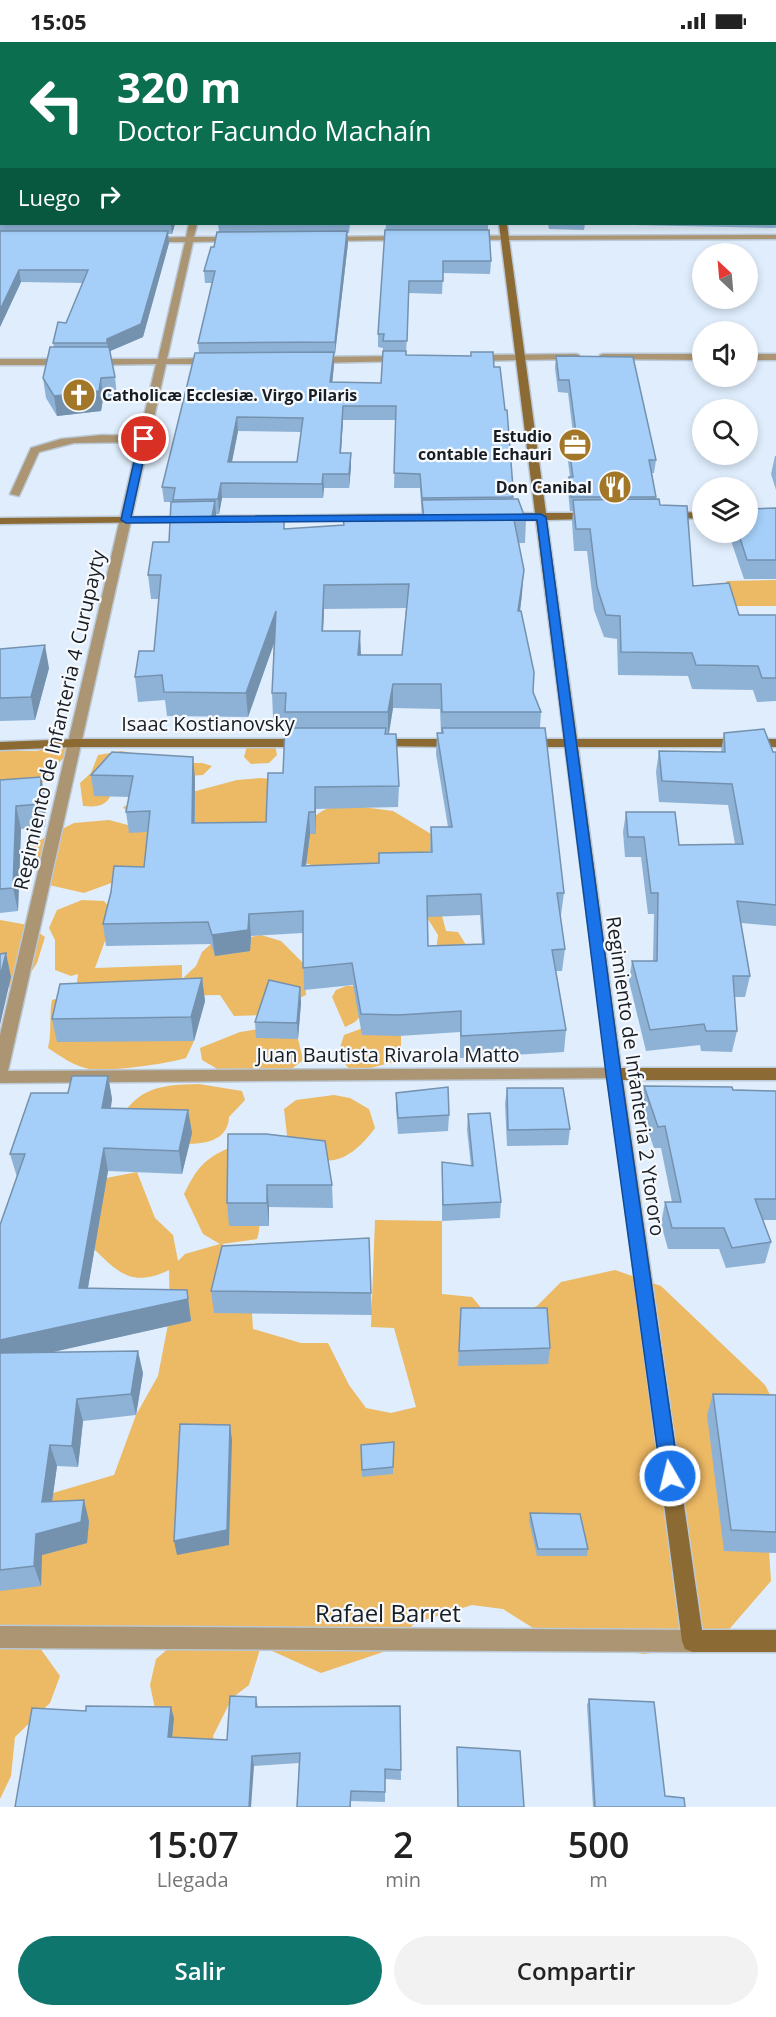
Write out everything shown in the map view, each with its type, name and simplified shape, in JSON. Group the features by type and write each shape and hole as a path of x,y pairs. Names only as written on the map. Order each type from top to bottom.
{"street":[{"name":"Regimiento de Infanteria 4 Curupayty","path":"0,1070 76,743 160,362 188,240 194,225"},
{"name":"Regimiento de Infanteria 2 Ytororo","path":"503,225 614,1074 693,1641"},
{"path":"462,238 776,237"},
{"path":"320,239 415,238"},
{"path":"136,240 248,239"},
{"path":"460,358 692,357"},
{"path":"758,357 776,357"},
{"path":"304,360 412,359"},
{"path":"0,362 220,361"},
{"path":"15,494 35,450 41,447 67,440 144,439"},
{"path":"656,516 692,515"},
{"path":"494,517 600,516"},
{"path":"0,521 459,517"},
{"name":"Isaac Kostianovsky","path":"0,746 76,743 312,743"},
{"path":"359,743 465,743"},
{"path":"512,743 776,743"},
{"name":"Juan Bautista Rivarola Matto","path":"0,1077 776,1074"},
{"name":"Rafael Barret","path":"0,1637 776,1641"}],"shaded area":[{"path":"776,580 776,606 734,606 726,581"},
{"path":"76,743 42,783 0,792 0,751 36,751"},
{"path":"275,745 277,755 269,763 251,764 244,757 247,746"},
{"path":"122,751 180,763 202,763 212,766 203,775 176,777 112,793 104,804 83,806 80,783 91,773 98,755"},
{"path":"284,771 278,846 127,812 123,807 146,797 170,798 237,780 261,778 279,780"},
{"path":"340,804 393,811 436,837 448,865 330,871 302,862 309,824 319,813"},
{"path":"109,820 154,832 149,869 84,893 49,885 30,845 74,823"},
{"path":"82,900 104,901 115,914 95,968 182,965 182,979 196,966 202,952 211,944 261,935 281,941 304,964 306,995 264,1015 234,1016 220,995 75,997 78,974 71,976 55,970 55,940 49,928 57,910"},
{"path":"439,904 446,931 458,932 468,948 436,952 438,935 426,916"},
{"path":"0,920 28,925 45,937 37,963 20,989 0,986"},
{"path":"346,986 356,986 366,1010 355,1022 345,1027 332,997 336,990"},
{"path":"62,997 185,1029 194,1041 186,1058 123,1068 98,1070 83,1068 48,1048 52,1000"},
{"path":"374,1024 401,1036 401,1054 393,1062 352,1073 338,1054 344,1035"},
{"path":"266,1028 298,1039 303,1060 289,1071 226,1074 202,1060 200,1048 240,1032"},
{"path":"199,1084 242,1091 245,1100 229,1117 225,1131 214,1139 181,1144 113,1131 129,1106 147,1092 169,1086"},
{"path":"334,1095 350,1098 369,1109 375,1128 366,1139 354,1151 332,1160 319,1159 288,1144 284,1109 296,1100"},
{"path":"234,1146 257,1204 259,1228 257,1239 222,1244 259,1267 251,1299 253,1329 301,1343 328,1343 349,1385 366,1408 391,1413 416,1407 394,1328 371,1327 375,1220 442,1221 442,1294 472,1297 495,1324 537,1306 561,1282 615,1270 661,1286 765,1385 776,1406 768,1536 771,1581 719,1641 645,1654 560,1645 503,1609 472,1605 415,1623 386,1651 321,1673 261,1646 249,1685 232,1698 213,1736 225,1807 157,1718 150,1685 156,1659 181,1638 40,1648 60,1676 50,1703 15,1737 11,1776 0,1799 0,1499 53,1493 114,1475 136,1415 158,1376 170,1314 169,1270 154,1276 131,1277 112,1266 83,1239 86,1182 137,1172 155,1218 173,1235 178,1261 185,1254 220,1244 203,1234 184,1194 203,1164 216,1154"}],"building":[{"path":"385,230 489,230 491,261 443,261 443,281 409,281 407,341 383,341 384,334 378,334"},
{"path":"0,231 168,231 141,324 107,339 107,343 53,343 58,322 66,323 88,270 19,270 0,310"},
{"path":"347,231 335,342 198,343 215,271 204,271 211,247 214,247 217,232"},
{"path":"50,347 109,347 115,377 101,378 99,391 54,396 43,378"},
{"path":"383,351 406,351 406,355 471,356 471,352 493,352 494,367 500,367 505,410 507,410 513,488 510,489 513,497 422,498 420,474 394,473 396,406 343,406 340,453 351,453 349,474 323,474 322,484 221,483 218,499 173,500 175,488 162,487 195,353 334,352 330,382 381,383","holes":["237,417 303,418 297,462 228,462"]},
{"path":"556,356 633,357 656,460 649,460 656,497 571,497 569,477 573,477 567,433 576,433 569,380 559,380"},
{"path":"518,499 526,520 514,520 524,570 518,611 521,611 534,672 533,692 541,712 442,712 441,684 393,684 388,712 285,712 286,693 272,693 276,611 246,693 164,692 162,675 135,677 139,651 154,651 161,575 148,575 153,542 169,542 171,502 215,501 211,521 284,520 284,529 344,525 343,519 424,519 422,500","holes":["409,584 402,655 358,655 360,631 322,631 324,585"]},
{"path":"659,499 660,505 687,506 693,586 729,583 739,615 776,615 776,678 762,678 758,666 696,665 692,653 621,652 620,616 606,615 597,587 590,529 576,529 573,500"},
{"path":"776,508 776,560 747,560 742,543 758,543 758,509"},
{"path":"45,645 31,697 0,698 0,649"},
{"path":"285,728 386,728 385,734 396,734 399,786 315,787 315,812 309,812 302,866 379,863 379,853 432,852 431,827 452,827 437,733 443,733 442,728 545,728 564,893 557,893 565,949 552,950 566,1030 461,1036 461,1011 399,1015 361,1014 352,963 303,968 303,911 249,914 248,930 212,935 208,922 103,924 111,892 114,866 144,867 150,811 126,812 133,776 91,775 112,752 193,757 192,823 266,822 268,773 283,773","holes":["481,894 484,944 428,946 427,896"]},
{"path":"764,729 773,752 776,752 776,905 737,901 750,976 733,976 737,1031 706,1031 704,1024 650,1030 632,961 657,961 658,893 651,893 644,837 628,837 626,812 675,812 679,845 743,844 732,784 662,781 659,751 725,752 724,733"},
{"path":"41,777 40,804 16,806 13,888 0,889 0,780"},
{"path":"6,953 0,977 0,954"},
{"path":"202,978 191,1017 52,1019 60,984"},
{"path":"269,980 300,987 297,1023 255,1022"},
{"path":"72,1076 108,1076 102,1108 188,1110 179,1151 104,1148 79,1288 187,1290 188,1299 0,1340 0,1225 25,1154 10,1154 31,1093 68,1093"},
{"path":"644,1086 732,1087 733,1090 776,1091 776,1199 755,1199 771,1242 732,1248 724,1228 672,1228 665,1202 681,1202 665,1126 658,1127"},
{"path":"448,1087 449,1115 398,1118 396,1093"},
{"path":"507,1088 563,1088 570,1129 508,1130"},
{"path":"490,1113 501,1202 443,1205 442,1162 473,1166 468,1114"},
{"path":"228,1134 266,1134 325,1141 332,1185 267,1185 267,1203 227,1203"},
{"path":"369,1238 371,1293 211,1291 222,1246"},
{"path":"461,1308 547,1308 550,1348 459,1351"},
{"path":"138,1351 131,1394 77,1399 72,1446 50,1445 42,1502 84,1500 81,1522 36,1534 34,1566 0,1570 0,1353"},
{"path":"713,1394 776,1395 776,1532 731,1530"},
{"path":"180,1424 230,1425 227,1530 174,1541"},
{"path":"394,1442 393,1467 362,1470 361,1445"},
{"path":"530,1513 580,1514 588,1549 538,1549"},
{"path":"230,1696 256,1697 256,1707 400,1706 401,1770 385,1769 385,1792 351,1791 350,1807 297,1807 300,1753 252,1756 249,1807 15,1807 32,1708 86,1711 86,1706 171,1707 168,1737 227,1740"},
{"path":"589,1699 654,1702 665,1796 684,1798 685,1807 595,1807"},
{"path":"457,1747 520,1751 524,1807 458,1807"}],"place":[{"name":"Catholicæ Ecclesiæ. Virgo Pilaris","path":"79,395"},
{"name":"Estudio contable Echauri","path":"575,445"},
{"name":"Don Canibal","path":"615,487"}],"route":[{"path":"144,439 126,520 541,517 614,1074 670,1476"}]}
